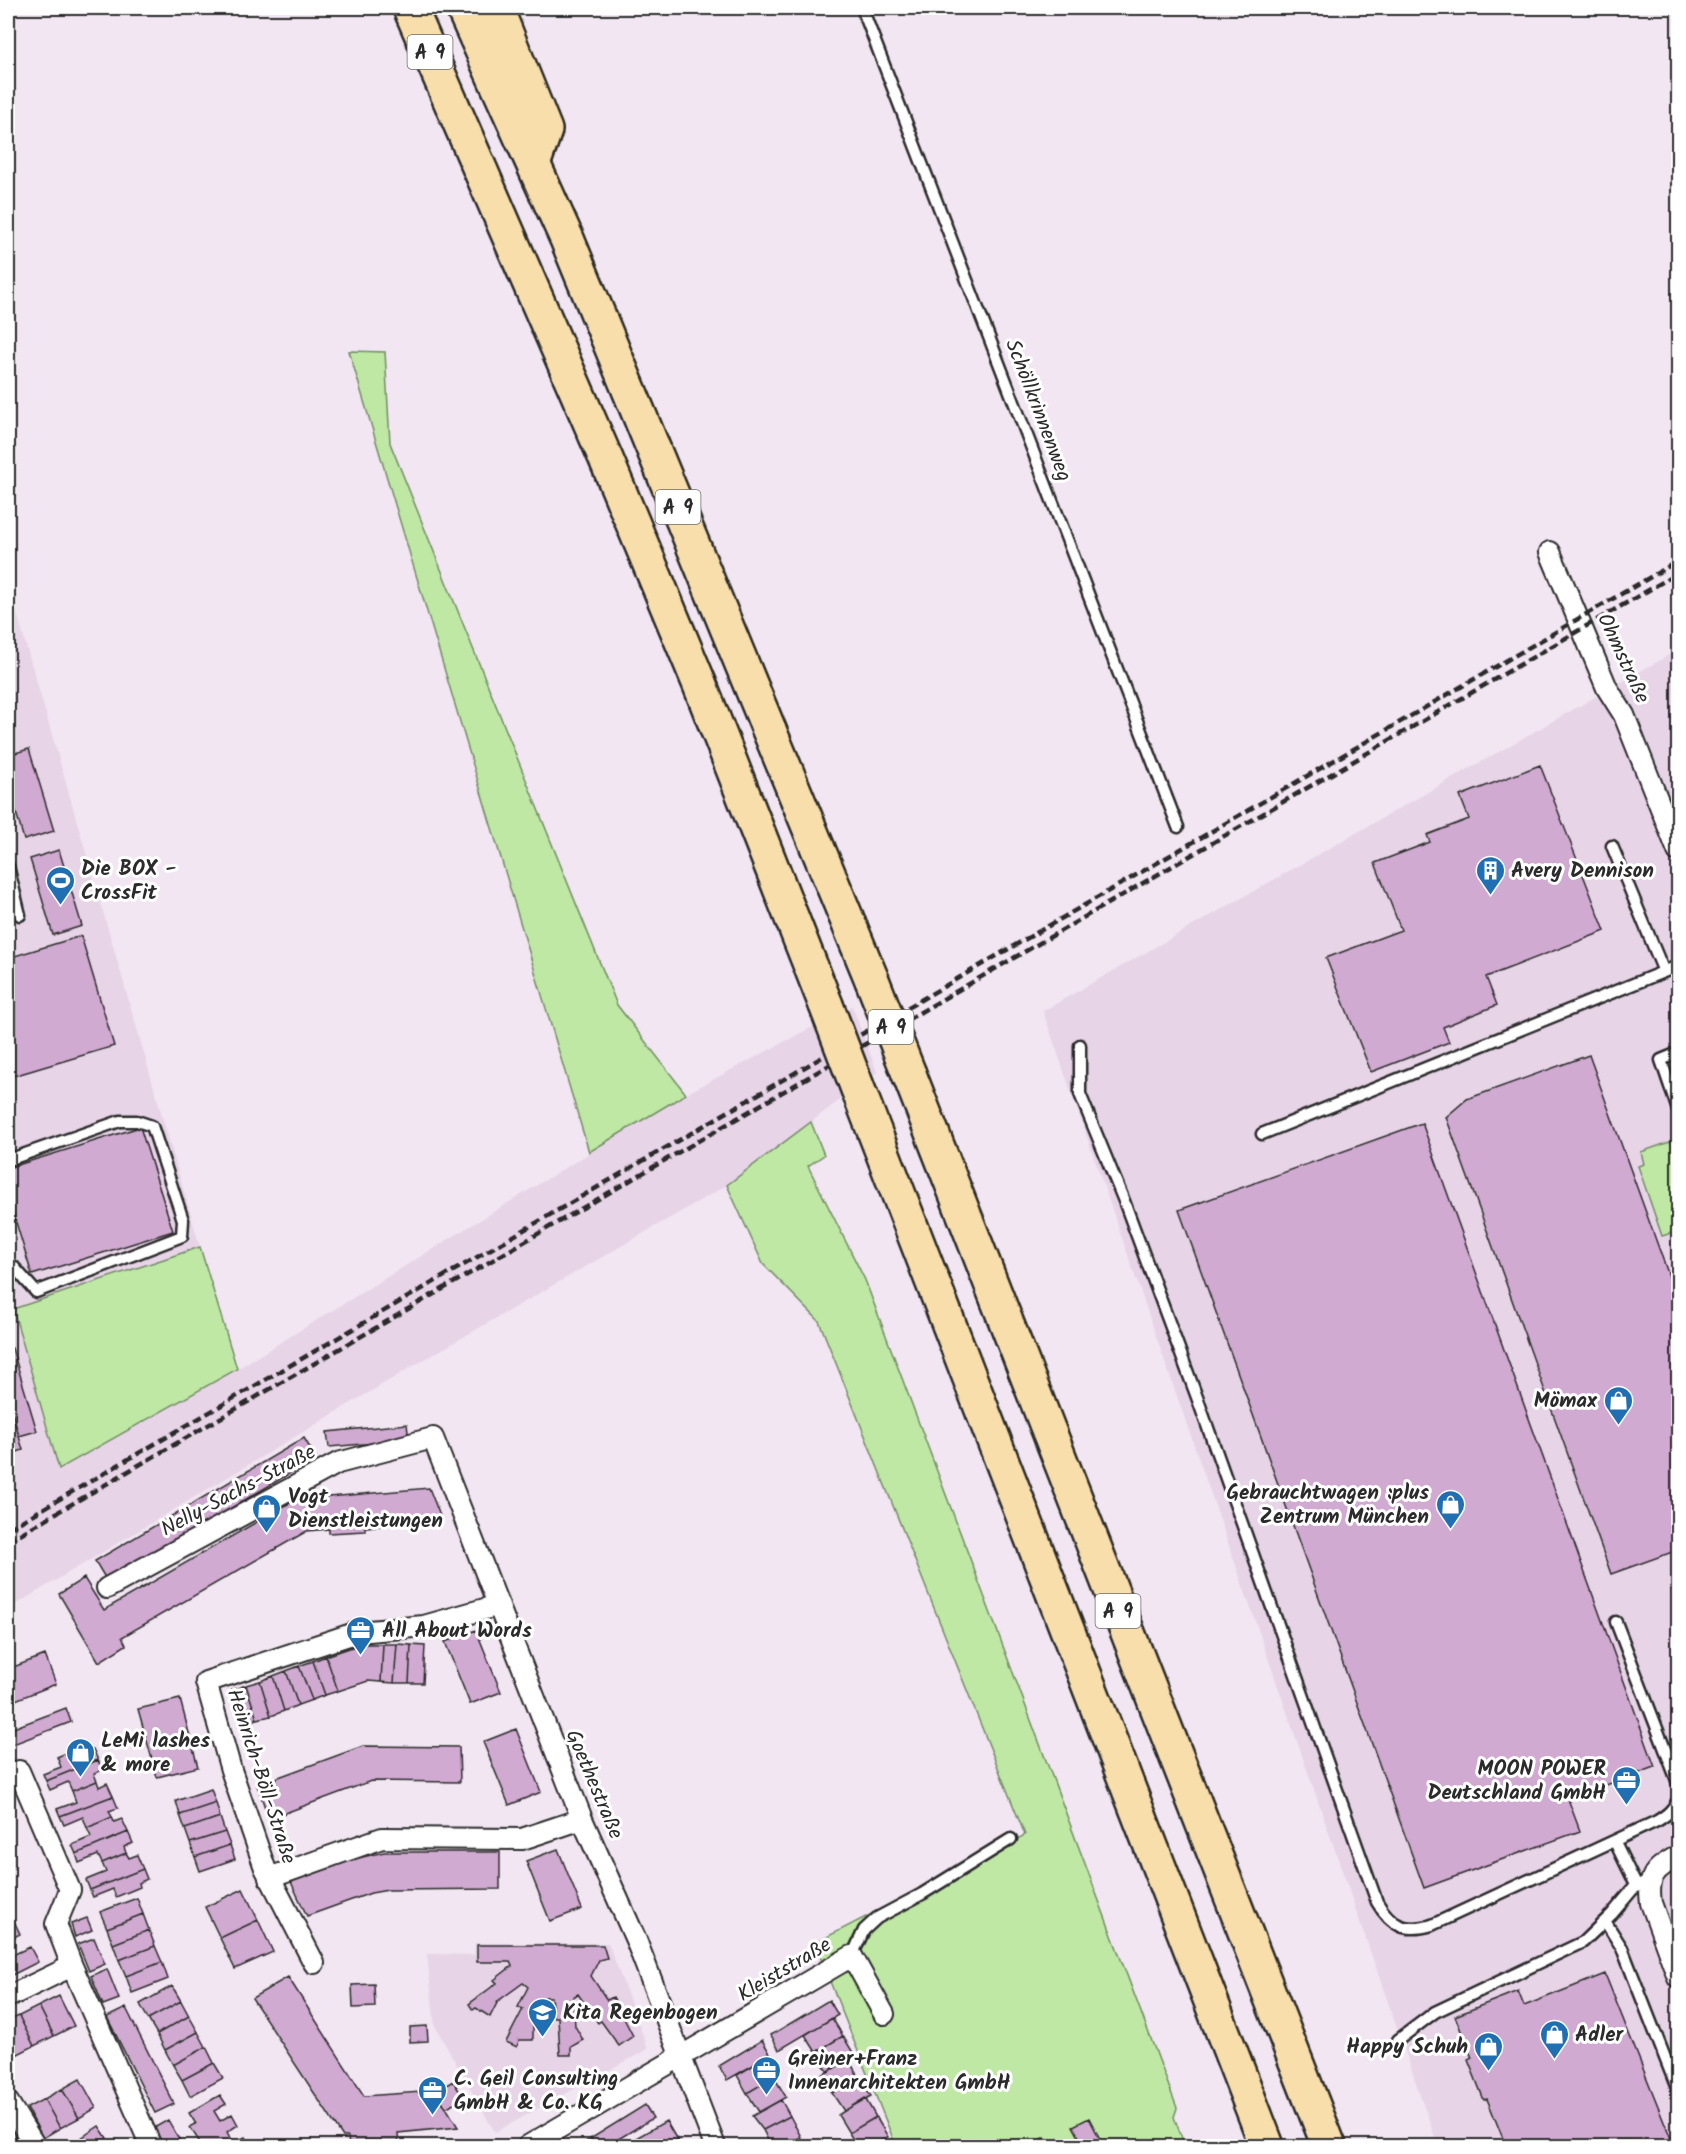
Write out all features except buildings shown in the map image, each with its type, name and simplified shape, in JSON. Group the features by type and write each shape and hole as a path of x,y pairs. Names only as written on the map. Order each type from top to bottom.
{"highway":[{"path":"395,8 449,98"},
{"name":"A 9","path":"410,8 606,459 700,685 1267,2146"},
{"name":"A 9","path":"464,8 586,282 872,980 1329,2146"},
{"path":"496,8 545,130 534,162"}],"street":[{"name":"Ohmstraße","path":"1550,552 1607,688 1624,715 1678,851"},
{"name":"Nelly-Sachs-Straße","path":"107,1588 338,1463 433,1438"},
{"name":"Goethestraße","path":"433,1438 535,1702 582,1819 636,1940 715,2146"},
{"name":"Heinrich-Böll-Straße","path":"314,1963 269,1878 244,1812 206,1682 358,1632 424,1626 499,1605"},
{"path":"8,1776 19,1771 70,1890 56,1923 144,2144"},
{"path":"269,1878 382,1838 522,1839 582,1819"},
{"path":"1678,1856 1657,1870 1643,1884 1678,1977"},
{"name":"Kleiststraße","path":"528,2146 852,1956 884,2014"},
{"path":"8,1997 72,1966"},
{"path":"8,2102 35,2146"}],"lane":[{"name":"Schöllkrinnenweg","path":"862,8 1178,827"},
{"path":"1612,846 1664,972"},
{"path":"8,866 20,915"},
{"path":"1262,1134 1678,966"},
{"path":"1080,1045 1080,1094 1124,1201 1194,1389 1377,1902 1385,1915 1407,1929 1420,1929 1432,1925 1615,1842 1666,1815 1674,1808 1678,1800"},
{"path":"1678,1053 1661,1060 1678,1110"},
{"path":"8,1160 120,1121 137,1121 152,1126 183,1220 182,1236 36,1292 13,1266 8,1266"},
{"path":"1616,1622 1678,1783"},
{"path":"852,1956 864,1930 878,1918 922,1894 1011,1839"},
{"path":"1398,2040 1435,2012 1583,1942 1643,1884 1615,1842"},
{"path":"1605,1921 1622,1948 1678,2091"}],"shaded area":[{"path":"8,583 200,1247 13,1309 59,1469 237,1369 686,1094 852,1006 877,1072 727,1185 413,1366 8,1609"},
{"path":"1678,650 1678,2146 1438,2146 1043,1011"},
{"name":"Kita Regenbogen","path":"475,1943 608,1943 648,2049 495,2132 435,2026 427,1954 474,1955"}],"green space":[{"path":"349,351 385,352 390,443 617,1005 686,1094 589,1152"},
{"path":"811,1122 824,1155 808,1166 865,1280 1177,2108 1174,2117 1185,2146 896,2146 819,1954 815,1943 1025,1835 819,1321 763,1264 727,1185"},
{"path":"1678,1139 1678,1231 1662,1236 1638,1166 1644,1164 1641,1152"},
{"path":"200,1247 237,1369 59,1469 13,1309"}],"railway":[{"path":"8,1529 1678,561"},
{"path":"8,1541 1678,573"}],"place":[{"name":"Avery Dennison","path":"1490,896"},
{"name":"Die BOX - CrossFit","path":"60,906"},
{"name":"Mömax","path":"1618,1426"},
{"name":"Gebrauchtwagen :plus Zentrum München","path":"1450,1530"},
{"name":"Vogt Dienstleistungen","path":"267,1534"},
{"name":"All About Words","path":"361,1656"},
{"name":"LeMi lashes & more","path":"80,1778"},
{"name":"MOON POWER Deutschland GmbH","path":"1627,1806"},
{"name":"Kita Regenbogen","path":"542,2038"},
{"name":"Adler","path":"1554,2060"},
{"name":"Happy Schuh","path":"1489,2072"},
{"name":"Greiner+Franz Innenarchitekten GmbH","path":"767,2096"},
{"name":"C. Geil Consulting GmbH & Co. KG","path":"433,2116"}]}
